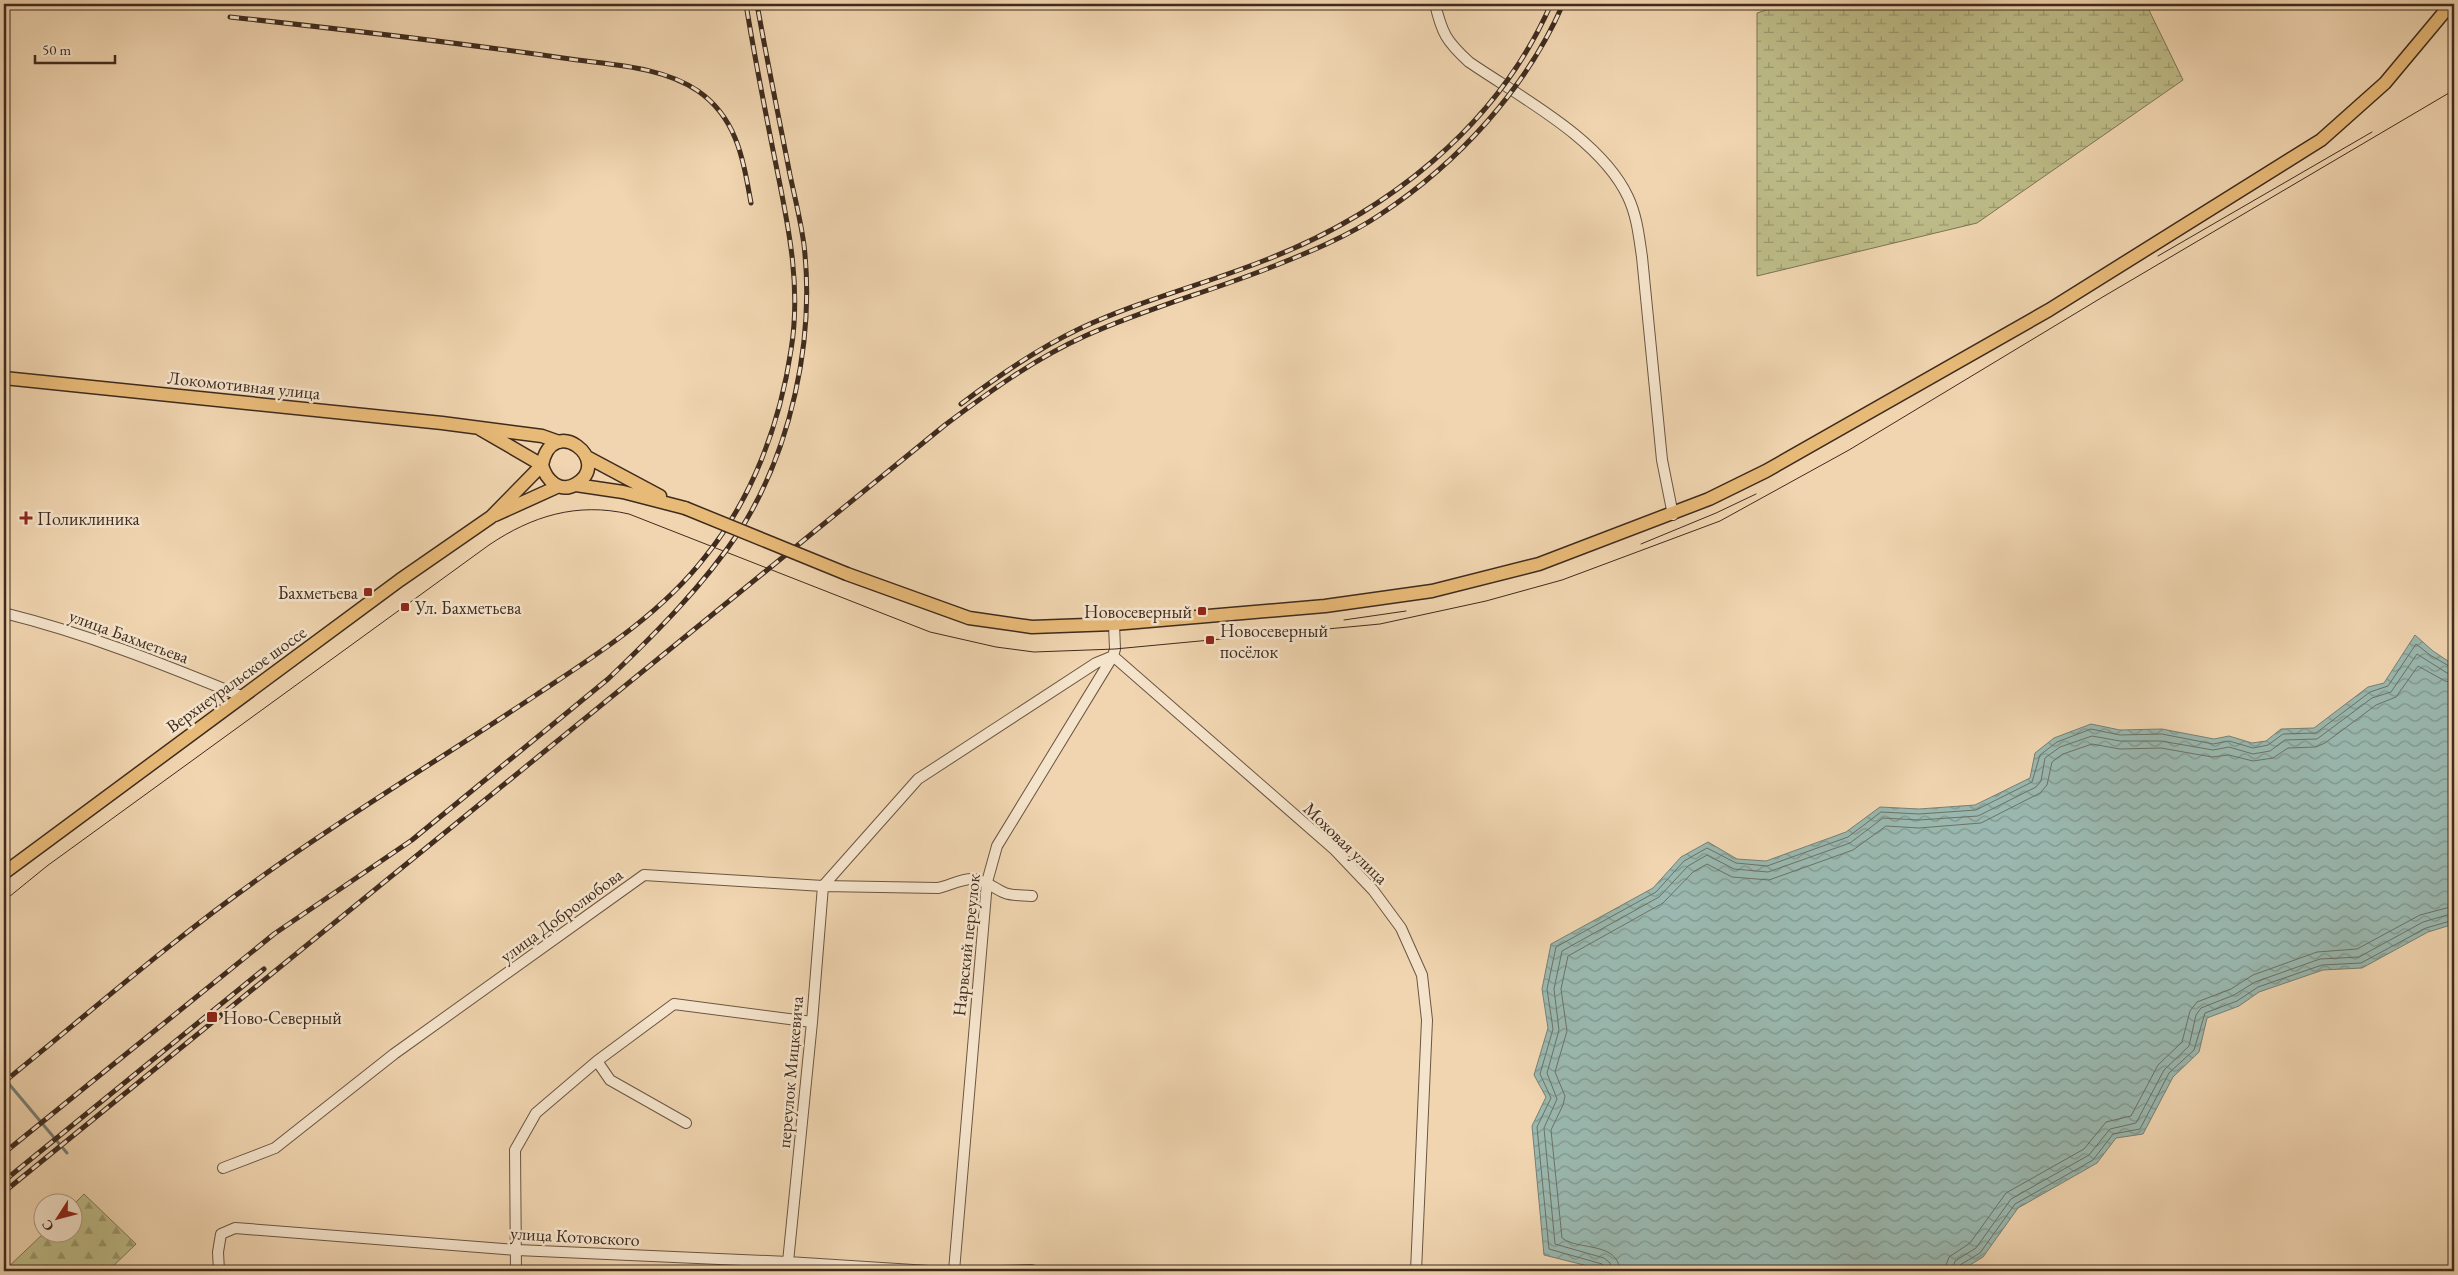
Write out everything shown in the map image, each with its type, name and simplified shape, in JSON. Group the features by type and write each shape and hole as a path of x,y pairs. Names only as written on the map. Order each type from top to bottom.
{"main road":[{"path":"480,429 520,432 542,436 559,442 571,442 581,447 587,457 685,508 847,574 969,618 1032,627 1114,624 1325,606 1432,591 1539,564 1673,515 1766,470 2049,310 2294,159 2337,127 2385,82 2451,4"},
{"name":"Локомотивная улица","path":"4,378 442,422 480,429"},
{"path":"480,429 542,465"},
{"path":"559,442 550,446 544,455 542,465 544,474 551,482 559,486"},
{"path":"576,485 586,473 587,457"},
{"path":"491,517 542,465"},
{"path":"491,517 559,486 576,485 623,492 685,508"},
{"name":"Верхнеуральское шоссе","path":"4,873 241,696 400,580 491,517"}],"street":[{"path":"1435,4 1444,35 1454,48 1468,62 1596,152 1614,173 1628,198 1637,225 1653,355 1662,460 1673,515"},
{"name":"улица Бахметьева","path":"4,613 40,622 149,658 241,696"},
{"path":"822,886 918,779 1096,663 1113,656 1115,649 1114,624"},
{"name":"Нарвский переулок","path":"954,1271 987,882 997,846 1113,656"},
{"name":"Моховая улица","path":"1113,656 1335,850 1373,890 1401,928 1422,975 1427,1020 1416,1271"},
{"name":"улица Добролюбова","path":"223,1168 275,1148 394,1054 644,876 822,886 938,888 952,886 961,880 987,882 1006,894 1032,896"},
{"name":"переулок Мицкевича","path":"788,1262 812,1022 822,886"},
{"path":"516,1271 515,1150 536,1113 597,1061 674,1004 812,1022"},
{"path":"597,1061 610,1080 686,1123"},
{"name":"улица Котовского","path":"219,1271 218,1252 221,1234 235,1228 517,1250 788,1262 930,1271"},
{"path":"1001,1271 1032,1270"}],"green space":[{"path":"1785,4 2146,4 2183,80 1977,223 1757,276 1757,13"},
{"path":"84,1194 136,1244 108,1271 4,1271 35,1242 82,1242 82,1196"}],"water":[{"path":"2415,635 2433,651 2454,665 2454,924 2428,932 2362,968 2323,970 2259,992 2239,1006 2207,1018 2199,1052 2173,1077 2143,1134 2116,1138 2097,1163 2018,1208 1983,1257 1960,1271 1608,1271 1544,1255 1532,1126 1546,1097 1534,1075 1548,1028 1542,989 1551,944 1653,888 1681,857 1708,842 1737,859 1766,861 1846,832 1880,807 1919,809 1975,805 2030,778 2035,753 2054,738 2091,724 2120,730 2162,729 2214,739 2229,736 2252,743 2266,741 2281,729 2314,728 2368,687 2384,683"}],"waterway":[{"path":"4,1078 67,1153"}],"tram line":[{"path":"4,901 47,866 489,545 538,519 573,511 591,510 629,514 930,632 996,647 1034,652 1115,649 1380,624 1486,601 1562,580 1720,521 1849,450 2101,298 2454,90"},
{"path":"2158,256 2372,132"},
{"path":"1641,544 1756,494"},
{"path":"1344,620 1406,611"}],"railway":[{"path":"4,1082 163,951 261,877 329,830 559,680 626,633 648,616 687,578 722,534 750,486 771,433 786,378 794,325 795,300 792,252 746,4"},
{"path":"4,1153 274,934 412,840 608,679 661,627 694,590 739,532 773,466 785,431 795,394 806,319 803,236 757,4"},
{"path":"961,404 1018,363 1079,329 1124,310 1240,270 1308,242 1352,218 1394,191 1433,161 1469,127 1501,89 1528,48 1551,4"},
{"path":"4,1192 978,400 1066,345 1130,317 1246,277 1312,250 1368,222 1409,194 1437,172 1487,122 1530,66 1563,4"},
{"path":"230,17 397,36 633,67 667,76 683,82 698,91 722,114 730,127 741,155 751,203"},
{"path":"4,1181 264,969"}],"place":[{"name":"Поликлиника","path":"26,518"},
{"name":"Бахметьева","path":"368,592"},
{"name":"Ул. Бахметьева","path":"405,607"},
{"name":"Новосеверный","path":"1202,611"},
{"name":"Новосеверный посёлок","path":"1210,640"},
{"name":"Ново-Северный","path":"212,1017"}]}
